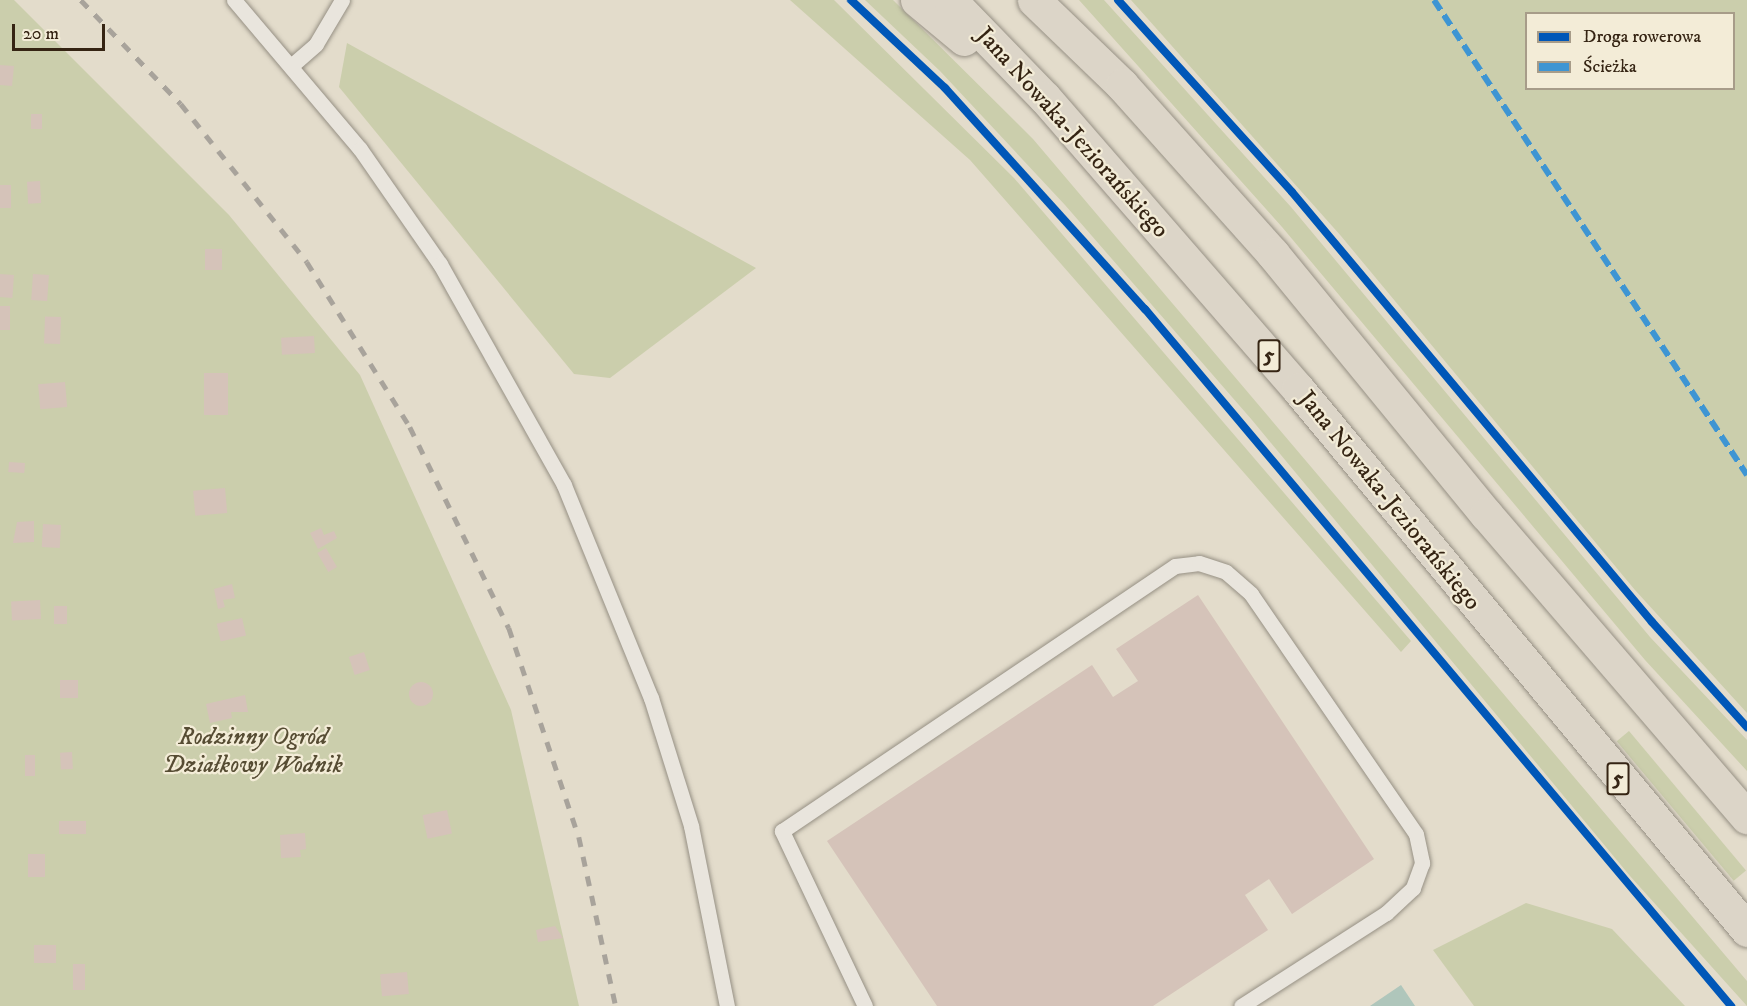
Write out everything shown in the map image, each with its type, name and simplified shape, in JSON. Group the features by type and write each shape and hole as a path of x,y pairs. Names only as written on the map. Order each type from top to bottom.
{"main road":[{"path":"917,0 1039,91"},
{"name":"Jana Nowaka-Jeziorańskiego","path":"950,0 1039,91 1298,389 1747,930"},
{"path":"1034,0 1116,78"},
{"path":"1051,0 1116,78 1344,336 1471,496 1747,817"}],"lane":[{"path":"234,0 360,150 440,264 564,485 651,698 691,826 728,1006"},
{"path":"291,66 316,44 342,0"},
{"path":"865,1006 782,831 1175,566 1199,563 1226,572 1251,594 1416,834 1422,862 1413,888 1386,913 1241,1006"}],"green space":[{"name":"Rodzinny Ogród Działkowy Wodnik","path":"0,0 14,0 229,215 360,375 511,710 579,1006 0,1006"},
{"path":"790,0 834,0 1014,178 1411,641 1401,652 970,160"},
{"path":"865,0 893,0 1033,139 1747,981 1747,1006 1630,876 1252,420 1065,205 940,71"},
{"path":"1079,0 1104,0 1291,207 1650,637 1747,740 1747,771 1645,660 1282,227"},
{"path":"1131,0 1747,0 1747,713 1635,590 1341,236"},
{"path":"347,43 756,268 610,378 574,374 339,87"},
{"path":"1629,731 1746,870 1734,881 1617,741"},
{"path":"1526,903 1612,929 1685,1006 1474,1006 1433,950"}],"shaded area":[{"path":"1401,985 1415,1006 1370,1006"}],"building":[{"path":"0,65 14,66 12,86 0,85"},
{"path":"31,114 42,114 42,129 31,129"},
{"path":"40,181 41,203 28,204 27,182"},
{"path":"0,185 11,185 11,208 0,208"},
{"path":"205,249 222,249 222,270 205,270"},
{"path":"0,274 14,275 12,298 0,297"},
{"path":"33,274 49,275 47,301 31,300"},
{"path":"0,306 10,306 10,330 0,330"},
{"path":"45,316 61,317 60,344 44,343"},
{"path":"314,336 315,353 282,355 281,338"},
{"path":"204,373 228,373 228,415 204,415"},
{"path":"65,382 67,407 40,409 38,384"},
{"path":"9,462 25,463 24,473 8,472"},
{"path":"225,488 227,513 195,516 193,491"},
{"path":"34,521 34,542 13,543 17,522"},
{"path":"43,524 61,525 60,548 42,547"},
{"path":"321,528 324,535 334,531 337,538 318,549 310,533"},
{"path":"326,548 337,567 328,572 317,553"},
{"path":"232,584 235,598 223,600 225,607 218,609 214,589"},
{"path":"1198,595 1374,859 1292,914 1269,879 1245,895 1268,930 1153,1006 937,1006 827,841 1092,665 1113,697 1138,681 1116,649"},
{"path":"40,600 41,619 12,620 11,602"},
{"path":"54,606 67,606 67,624 54,624"},
{"path":"242,618 246,636 221,641 217,624"},
{"path":"364,652 370,670 355,675 349,657"},
{"path":"60,680 78,680 78,698 60,698"},
{"path":"421,682 429,686 433,694 429,702 421,706 413,702 409,694 413,686"},
{"path":"245,695 248,712 231,712 232,718 210,723 206,704"},
{"path":"72,752 73,769 61,770 60,753"},
{"path":"25,755 35,755 35,776 25,776"},
{"path":"447,810 452,833 428,839 423,815"},
{"path":"59,821 86,821 86,834 59,834"},
{"path":"305,833 306,849 300,850 301,857 281,858 280,835"},
{"path":"28,854 45,854 45,877 28,877"},
{"path":"555,926 563,938 538,942 536,930"},
{"path":"34,945 56,945 56,963 34,963"},
{"path":"73,964 85,964 85,990 73,990"},
{"path":"407,972 409,994 382,996 380,974"}],"railway":[{"path":"81,0 181,104 307,262 410,427 509,628 579,837 616,1006"}],"marked path":[{"path":"1434,0 1747,475"}],"cycle path":[{"path":"851,0 945,88 1145,309 1731,1006"},
{"path":"1118,0 1292,192 1652,622 1747,727"}]}
